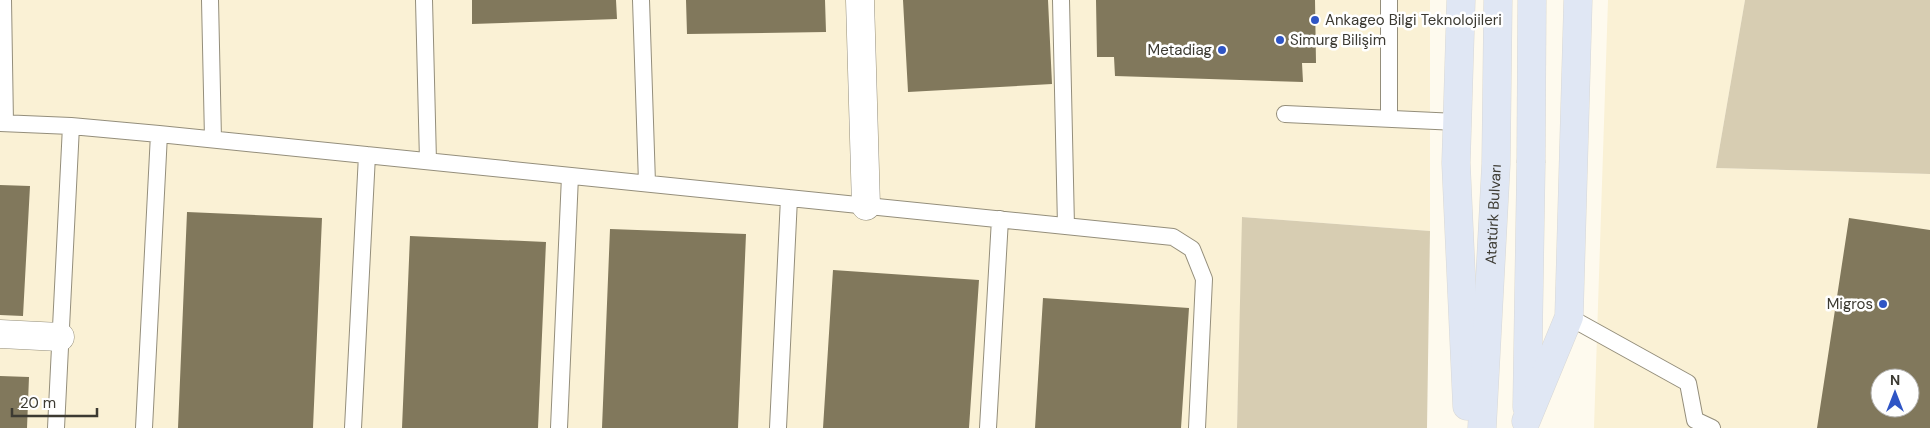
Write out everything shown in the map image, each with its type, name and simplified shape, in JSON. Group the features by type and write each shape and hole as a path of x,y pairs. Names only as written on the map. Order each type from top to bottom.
{"main road":[{"path":"1462,0 1456,163 1468,428"},
{"name":"Atatürk Bulvarı","path":"1482,428 1496,164 1498,0"},
{"path":"1527,425 1532,0"},
{"path":"1527,425 1569,317 1578,0"}],"street":[{"path":"860,0 866,206"},
{"path":"0,334 60,337"}],"lane":[{"path":"3,0 3,123 71,126 212,139 1173,237 1192,249 1204,279 1197,428"},
{"path":"210,0 212,139"},
{"path":"424,0 428,161"},
{"path":"641,0 647,183"},
{"path":"1061,0 1066,226"},
{"path":"1389,119 1390,0"},
{"path":"1285,114 1457,122"},
{"path":"56,428 71,126"},
{"path":"144,428 159,134"},
{"path":"353,428 367,155"},
{"path":"559,428 570,176"},
{"path":"778,428 789,198"},
{"path":"988,428 1000,219"},
{"path":"1569,317 1688,382 1695,420 1712,428"}],"shaded area":[{"path":"0,0 1430,0 1430,231 1243,217 1237,428 0,428"},
{"path":"1608,0 1745,0 1716,168 1930,174 1930,428 1594,428"},
{"path":"1745,0 1930,0 1930,174 1716,168"},
{"path":"1242,217 1430,231 1427,428 1237,428"}],"building":[{"path":"472,0 616,0 617,19 472,24"},
{"path":"686,0 825,0 826,32 687,34"},
{"path":"903,0 1048,0 1052,84 908,92"},
{"path":"1096,0 1315,0 1316,63 1302,63 1303,82 1115,76 1114,57 1097,57"},
{"path":"0,185 30,186 23,316 0,315"},
{"path":"187,212 322,218 313,428 178,428"},
{"name":"Migros","path":"1849,218 1930,230 1930,428 1817,428"},
{"path":"610,229 746,234 738,428 602,428"},
{"path":"410,236 546,242 538,428 402,428"},
{"path":"833,270 979,280 969,428 823,428"},
{"path":"1043,298 1189,308 1181,428 1035,428"},
{"path":"0,376 29,377 27,428 0,428"}],"place":[{"name":"Ankageo Bilgi Teknolojileri","path":"1315,20"},
{"name":"Simurg Bilişim","path":"1280,40"},
{"name":"Metadiag","path":"1222,50"},
{"name":"Migros","path":"1883,304"}]}
